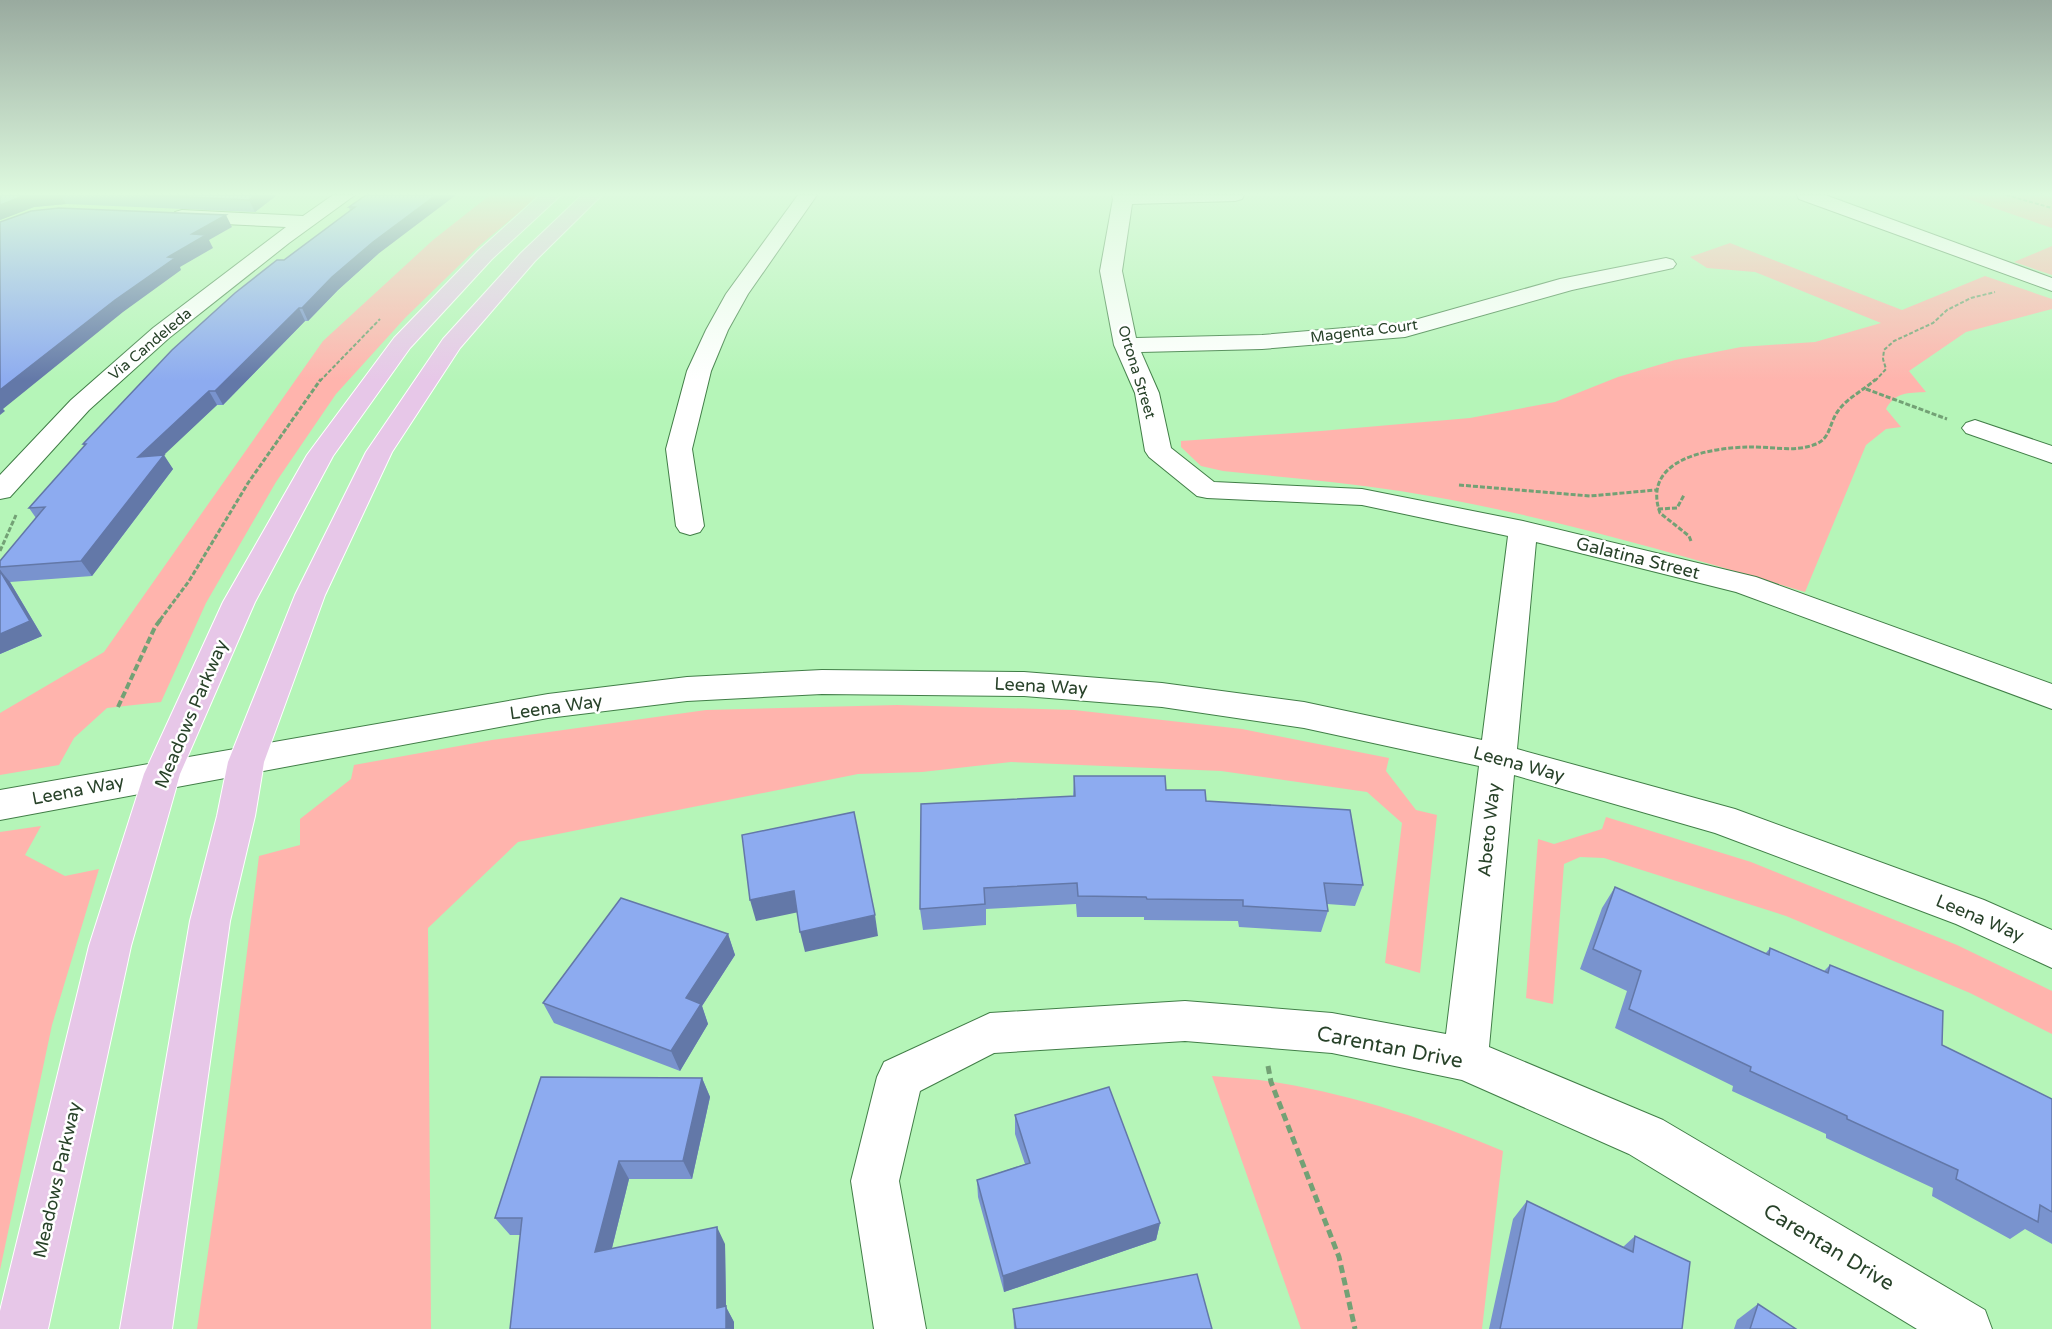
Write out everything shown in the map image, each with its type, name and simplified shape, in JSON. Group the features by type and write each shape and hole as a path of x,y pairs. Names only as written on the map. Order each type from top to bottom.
{"main road":[{"name":"Meadows Parkway","path":"22,1329 110,946 162,774 239,602 320,455 402,343 483,257"},
{"path":"146,1329 210,921 236,816 246,762 310,595 379,452 451,344 528,257"}],"street":[{"name":"Via Candeleda","path":"0,491 80,405 161,333 260,257"},
{"path":"690,526 679,449 699,371 717,330 737,294 764,257"},
{"name":"Ortona Street","path":"1113,257 1111,271 1126,345 1147,393 1158,451 1207,490"},
{"path":"1977,257 2051,284"},
{"name":"Magenta Court","path":"1126,345 1262,342 1405,330 1568,284 1666,264"},
{"path":"1975,428 2052,455"},
{"name":"Galatina Street","path":"1207,490 1362,497 1523,530 1688,570 1745,584 2052,697"},
{"name":"Abeto Way","path":"1465,1059 1523,530"},
{"name":"Leena Way","path":"0,805 548,706 687,689 822,682 1024,684 1162,695 1304,715 1497,757 1722,820 1970,912 2052,950"},
{"name":"Carentan Drive","path":"900,1329 875,1181 900,1077 990,1033 1185,1021 1332,1034 1465,1059 1646,1137 1966,1329"}],"path":[{"path":"1688,570 1696,552 1689,536 1658,509 1656,483 1664,472 1694,455 1719,450 1760,447 1796,449 1825,441 1839,410 1866,389 1886,369 1883,359 1884,350 1894,341 1933,323 1947,310 1971,298 2051,284"},
{"path":"1866,389 1975,428"},
{"path":"1411,507 1418,485 1425,483 1590,496 1656,490"},
{"path":"1658,509 1677,508 1684,495"},
{"path":"1261,1027 1271,1082 1339,1257 1355,1329"}],"shaded area":[{"path":"414,257 468,257 405,318 336,394 276,482 206,603 161,702 107,708 74,738 59,765 0,775 0,713 104,652 323,341"},
{"path":"1690,257 1766,257 1902,310 1985,276 2052,299 2052,309 1966,332 1909,371 1926,392 1898,396 1886,409 1901,427 1886,429 1866,445 1805,592 1655,548 1503,510 1400,491 1223,471 1201,466 1181,447 1181,441 1470,418 1555,402 1618,377 1675,360 1741,347 1815,342 1881,323 1755,272 1707,268"},
{"path":"2026,257 2052,257 2052,275 2014,262"},
{"path":"897,705 1074,710 1242,729 1389,758 1386,771 1416,810 1437,815 1420,973 1385,963 1402,823 1367,792 1221,771 1011,762 922,772 858,774 518,842 428,928 431,1329 197,1329 219,1176 259,856 300,845 300,819 351,779 354,765 492,740 706,710"},
{"path":"1606,817 1751,862 1957,945 2052,991 2052,1034 1970,993 1786,916 1604,858 1580,857 1564,864 1553,1004 1526,998 1538,839 1554,844 1602,829"},
{"path":"41,826 25,855 65,876 99,869 52,1025 0,1270 0,832"},
{"path":"1212,1076 1309,1088 1366,1102 1422,1120 1503,1151 1482,1329 1301,1329"}],"building":[{"path":"0,257 175,258 115,300 0,390"},
{"path":"288,257 355,257 302,308 299,308 215,391 209,391 138,457 164,455 81,561 0,567 0,561 45,507 29,508 86,444 83,444 172,350 235,293 277,260 284,260"},
{"path":"0,571 30,621 0,634"},
{"path":"1074,776 1165,776 1166,790 1205,790 1206,801 1350,810 1363,885 1324,883 1328,911 1243,906 1243,900 1078,896 1077,883 984,888 985,904 920,909 921,804 1075,796"},
{"path":"854,812 875,915 800,932 794,891 750,900 742,835"},
{"path":"1615,887 1769,955 1770,948 1828,973 1830,965 1943,1011 1942,1045 2052,1099 2052,1212 2040,1205 2038,1222 1956,1179 1958,1170 1847,1119 1847,1116 1750,1071 1751,1067 1629,1009 1641,971 1593,949"},
{"path":"621,898 728,934 686,998 701,1004 671,1051 543,1003"},
{"path":"541,1077 702,1078 683,1161 619,1161 595,1252 717,1227 717,1308 726,1306 726,1329 510,1329 522,1218 495,1218"},
{"path":"1109,1087 1160,1223 1003,1276 977,1180 1030,1163 1015,1115"},
{"path":"1527,1201 1633,1252 1635,1236 1690,1262 1682,1329 1500,1329"},
{"path":"1197,1274 1212,1329 1016,1329 1013,1309"},
{"path":"1758,1304 1796,1329 1750,1329"}]}
